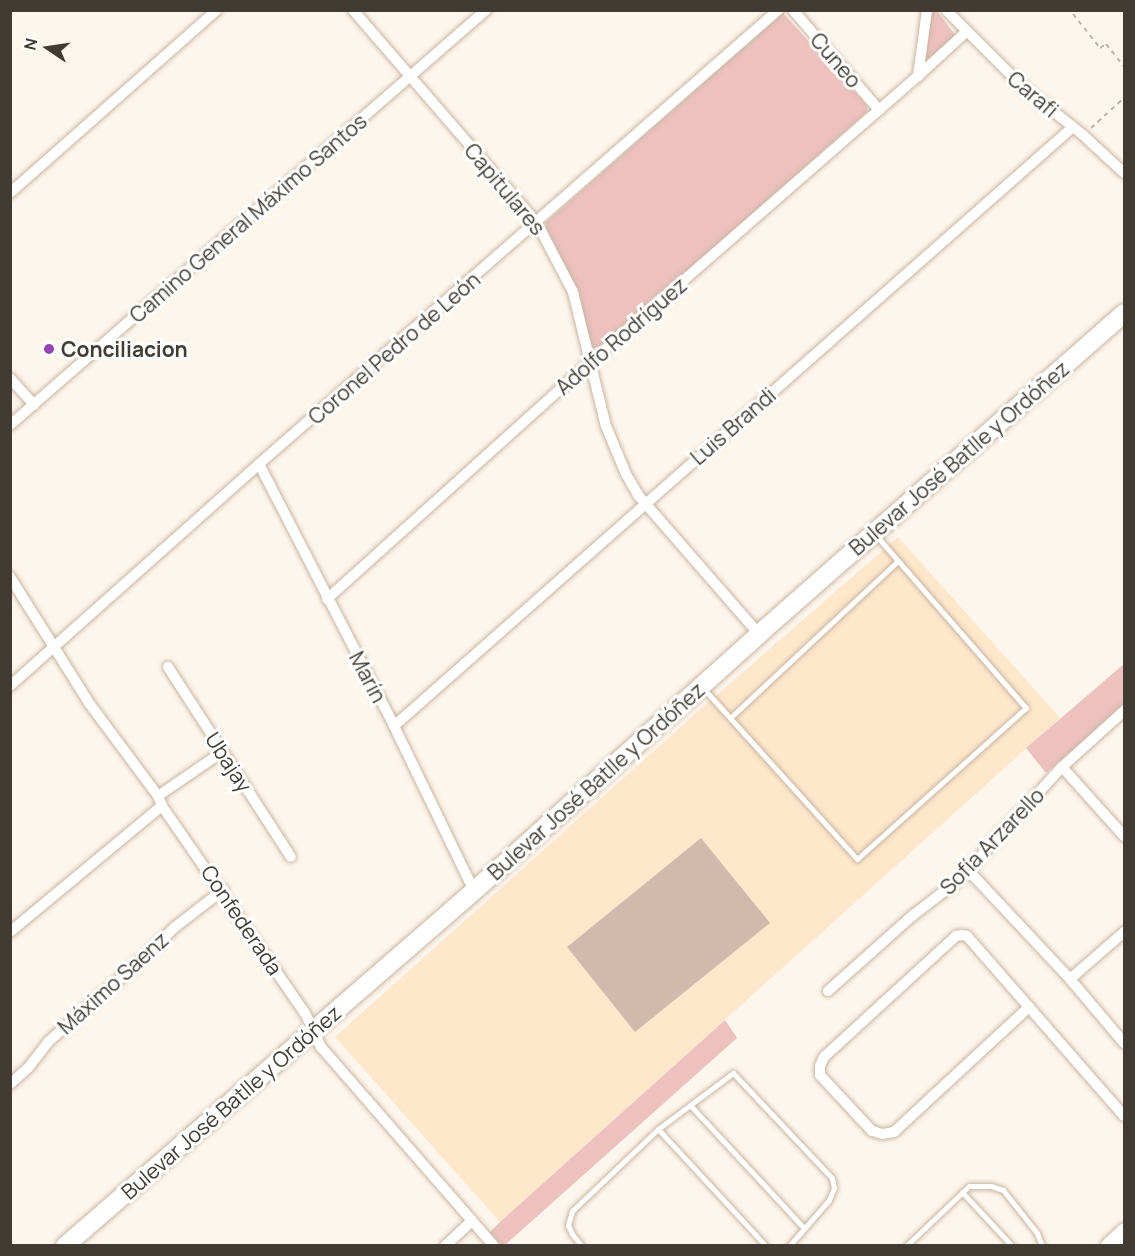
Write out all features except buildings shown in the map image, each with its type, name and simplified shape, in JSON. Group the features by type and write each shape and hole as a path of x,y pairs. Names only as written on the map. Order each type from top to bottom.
{"main road":[{"name":"Bulevar José Batlle y Ordóñez","path":"65,1245 474,891 759,634 1125,313"}],"street":[{"path":"10,193 217,10"},
{"name":"Capitulares","path":"352,10 537,223 573,292 609,435 626,474 645,503 759,634"},
{"name":"Camino General Máximo Santos","path":"10,425 486,10"},
{"name":"Coronel Pedro de León","path":"10,686 259,464 778,10"},
{"name":"Cuneo","path":"793,10 879,110"},
{"path":"918,76 927,10"},
{"name":"Carafi","path":"946,10 1024,88 1083,135 1125,173"},
{"name":"Adolfo Rodríguez","path":"327,599 590,362 966,32"},
{"name":"Luis Brandi","path":"394,726 1073,127"},
{"path":"10,378 34,405"},
{"name":"Marín","path":"259,464 394,726 474,891"},
{"name":"Confederada","path":"10,577 56,646 89,703 160,801 305,1013 321,1047 494,1245"},
{"name":"Ubajay","path":"168,667 291,857"},
{"name":"Sofía Arzarello","path":"828,991 968,870 1062,767 1125,711"},
{"path":"10,932 160,801 222,752"},
{"path":"1062,767 1125,836"},
{"path":"968,870 1071,979 1125,1042"},
{"name":"Máximo Saenz","path":"10,1084 28,1068 48,1042 138,963 175,927 222,890"},
{"path":"1071,979 1125,932"},
{"path":"1029,1007 894,1132 882,1134 872,1131 820,1075 820,1066 824,1057 956,936 968,936 1125,1116"},
{"path":"445,1245 472,1221"},
{"path":"1109,1245 1125,1232"}],"lane":[{"path":"702,686 857,859 1026,708 874,533"},
{"path":"730,718 898,561"},
{"path":"582,1245 572,1234 568,1225 572,1211 658,1129 733,1073 832,1178 834,1188 829,1200 789,1245"},
{"path":"690,1105 804,1228"},
{"path":"658,1129 766,1245"},
{"path":"906,1245 969,1186 991,1186 1003,1190 1037,1233 1042,1245"},
{"path":"962,1192 1012,1245"}],"path":[{"path":"1073,14 1100,48 1106,44 1125,66"},
{"path":"1083,135 1125,98"}],"shaded area":[{"path":"931,11 937,11 956,36 924,65"},
{"path":"783,13 863,101 867,106 867,112 602,347 592,348 571,279 546,228 546,222"},
{"path":"898,537 1060,718 500,1222 335,1037 696,713"},
{"path":"1124,664 1124,705 1046,773 1026,748"},
{"path":"725,1020 737,1038 505,1245 501,1245 490,1232"}],"place":[{"name":"Conciliacion","path":"49,349"}]}
